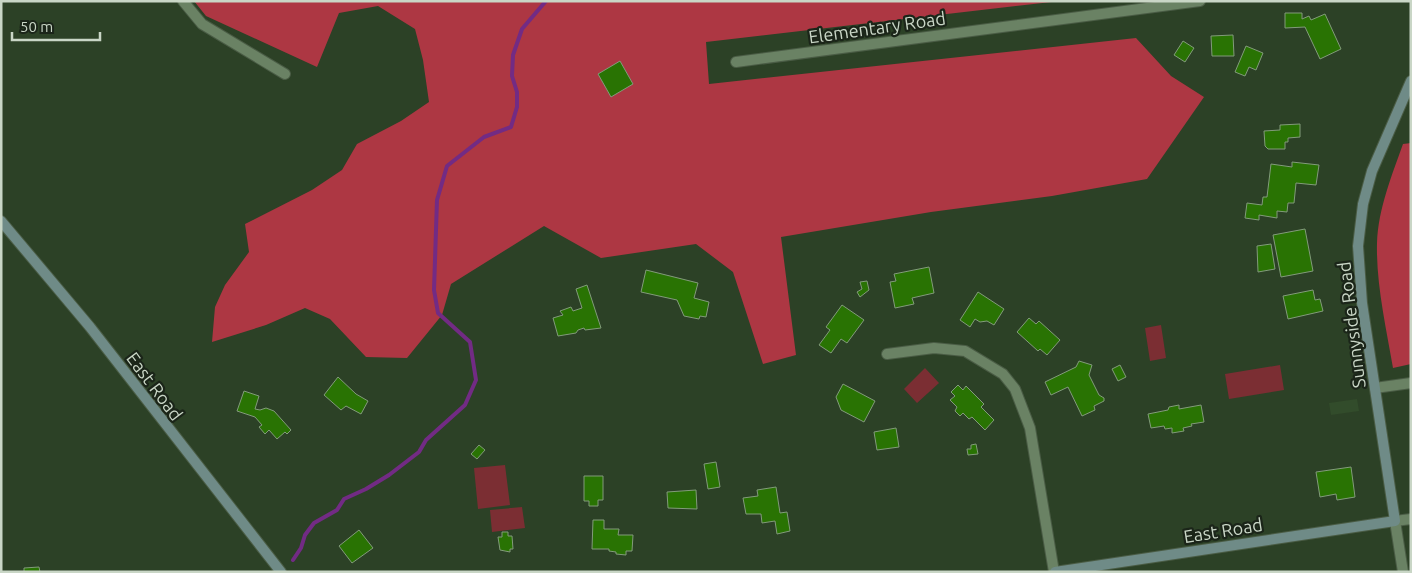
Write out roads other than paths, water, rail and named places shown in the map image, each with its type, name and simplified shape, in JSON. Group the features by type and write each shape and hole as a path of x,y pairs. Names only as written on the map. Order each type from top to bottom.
{"main road":[{"name":"Sunnyside Road","path":"1395,521 1360,282 1359,232 1363,204 1372,171 1411,81"},
{"name":"East Road","path":"1,221 90,327 280,572"},
{"name":"East Road","path":"1054,572 1395,521"}],"street":[{"path":"183,1 202,24 285,74"},
{"name":"Elementary Road","path":"736,62 1200,1"},
{"path":"887,354 934,348 965,352 1003,374 1015,389 1030,428 1054,572"},
{"path":"1375,388 1411,383"},
{"path":"1395,521 1411,519"},
{"name":"Sunnyside Road","path":"1395,521 1403,572"}],"waterway":[{"path":"293,560 301,548 305,535 314,523 337,510 344,499 366,489 389,475 419,452 426,440 465,405 476,380 470,342 438,313 434,290 437,200 447,166 484,137 511,127 517,107 517,92 512,76 513,55 522,29 546,1"}]}
